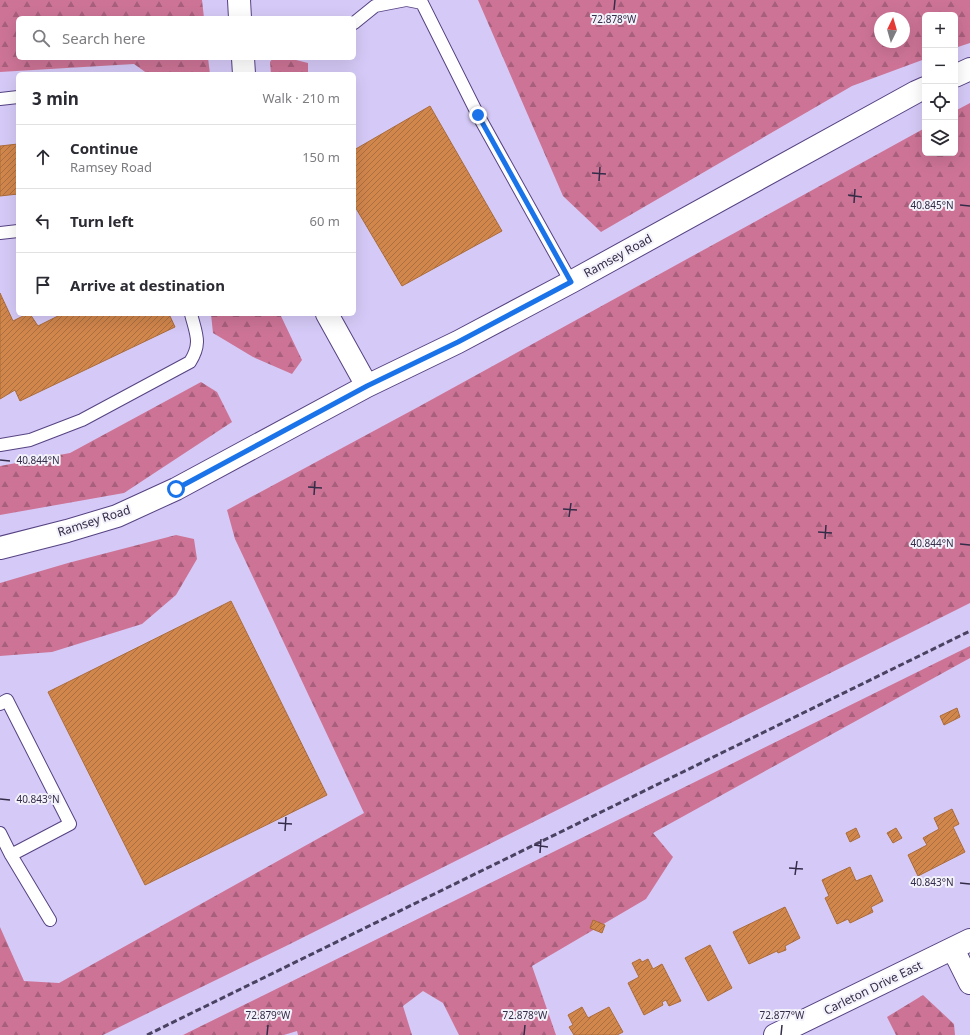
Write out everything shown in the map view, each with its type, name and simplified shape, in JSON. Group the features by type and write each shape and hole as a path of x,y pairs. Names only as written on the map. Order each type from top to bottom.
{"street":[{"path":"238,0 240,16"},
{"path":"243,60 244,72"},
{"path":"958,75 970,69"},
{"name":"Ramsey Road","path":"0,548 67,531 117,516 176,489 367,386 458,342 571,282 922,89"},
{"path":"328,316 367,386"},
{"path":"962,944 970,984"},
{"name":"Carleton Drive East","path":"775,1035 962,944"}],"lane":[{"path":"356,21 375,6 407,0 422,3 478,115 571,282"},
{"path":"0,99 16,97"},
{"path":"0,233 16,231"},
{"path":"0,445 30,440 82,420 190,362 196,352 198,339 192,316"},
{"path":"0,704 7,700 70,824 11,855"},
{"path":"0,833 11,855 50,920"}],"green space":[{"path":"0,0 202,0 204,16 16,16 16,60 208,60 210,72 145,72 134,64 0,72"},
{"path":"478,0 970,0 970,43 958,47 958,12 922,12 922,60 852,86 601,232 563,196"},
{"path":"272,60 296,60 308,63 308,72 271,72 270,62"},
{"path":"970,103 970,603 286,946 103,1035 0,1035 0,927 24,981 59,983 364,813 235,539 227,510 420,406 922,130 922,156 958,156 958,109"},
{"path":"211,316 281,316 302,360 292,374 253,357 213,333"},
{"path":"201,382 217,392 232,422 124,493 0,515 0,466 70,453"},
{"path":"176,535 194,539 197,559 176,595 142,624 52,652 0,656 0,583 68,563"},
{"path":"970,646 970,658 653,833 673,857 646,899 532,966 556,1035 459,1035 443,1003 423,991 403,1006 412,1035 298,1035 297,1031 284,1035 183,1035"},
{"path":"923,995 954,1024 955,1035 896,1035 887,1017"}],"building":[{"path":"430,106 502,231 402,286 356,208 356,149"},
{"path":"16,144 16,194 0,196 0,146"},
{"path":"0,293 13,321 23,316 31,316 38,326 58,316 170,316 175,327 20,401 15,390 0,399"},
{"path":"231,601 327,795 145,885 48,692"},
{"path":"957,708 960,717 944,725 940,716"},
{"path":"952,809 959,824 953,827 965,852 918,876 908,855 927,845 923,838 939,829 934,818"},
{"path":"856,828 860,837 850,842 846,833"},
{"path":"896,828 902,838 893,843 887,833"},
{"path":"850,867 856,881 871,875 883,901 871,907 873,912 850,923 848,919 837,924 825,898 829,896 822,880"},
{"path":"785,907 800,938 785,946 786,950 778,953 777,951 749,964 733,932"},
{"path":"593,920 605,925 602,933 590,928"},
{"path":"710,945 732,988 708,1001 685,958"},
{"path":"640,959 642,962 648,959 653,969 662,964 681,1001 669,1006 666,1000 662,1002 663,1005 644,1015 628,983 639,977 632,963"},
{"path":"582,1007 588,1018 609,1007 623,1032 617,1035 574,1035 569,1027 573,1025 568,1015"}],"railway":[{"path":"147,1035 970,631"}],"route":[{"path":"176,489 367,386 458,342 571,282 478,115"}]}
